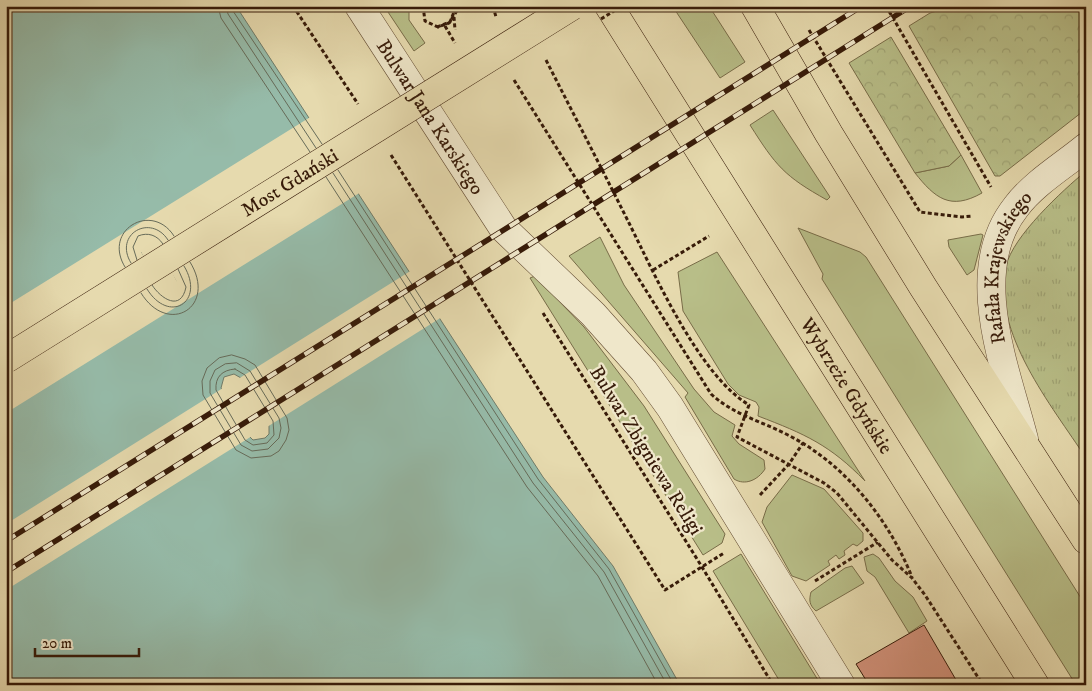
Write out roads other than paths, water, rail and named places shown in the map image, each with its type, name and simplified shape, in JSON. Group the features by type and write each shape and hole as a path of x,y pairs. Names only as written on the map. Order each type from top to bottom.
{"main road":[{"name":"Most Gdański","path":"6,359 572,6"},
{"name":"Wybrzeże Gdyńskie","path":"609,6 1034,685"},
{"path":"755,6 829,134 923,287 1086,540"}],"street":[{"name":"Bulwar Jana Karskiego","path":"359,6 503,228 593,314 644,371 670,407 842,685"},
{"name":"Rafała Krajewskiego","path":"1025,444 996,334 991,303 992,269 1005,221 1040,184 1086,147"}],"water":[{"path":"6,6 236,6 543,477 613,566 680,685 6,685","holes":["143,239 155,241 181,288 174,296 162,291 138,247","234,374 241,378 269,424 269,434 265,438 253,440 249,436 221,388 224,377"]}],"tram line":[{"path":"6,350 557,6"},
{"path":"6,368 586,6"}],"railway":[{"path":"6,541 862,6"},
{"path":"6,572 911,6"}]}
